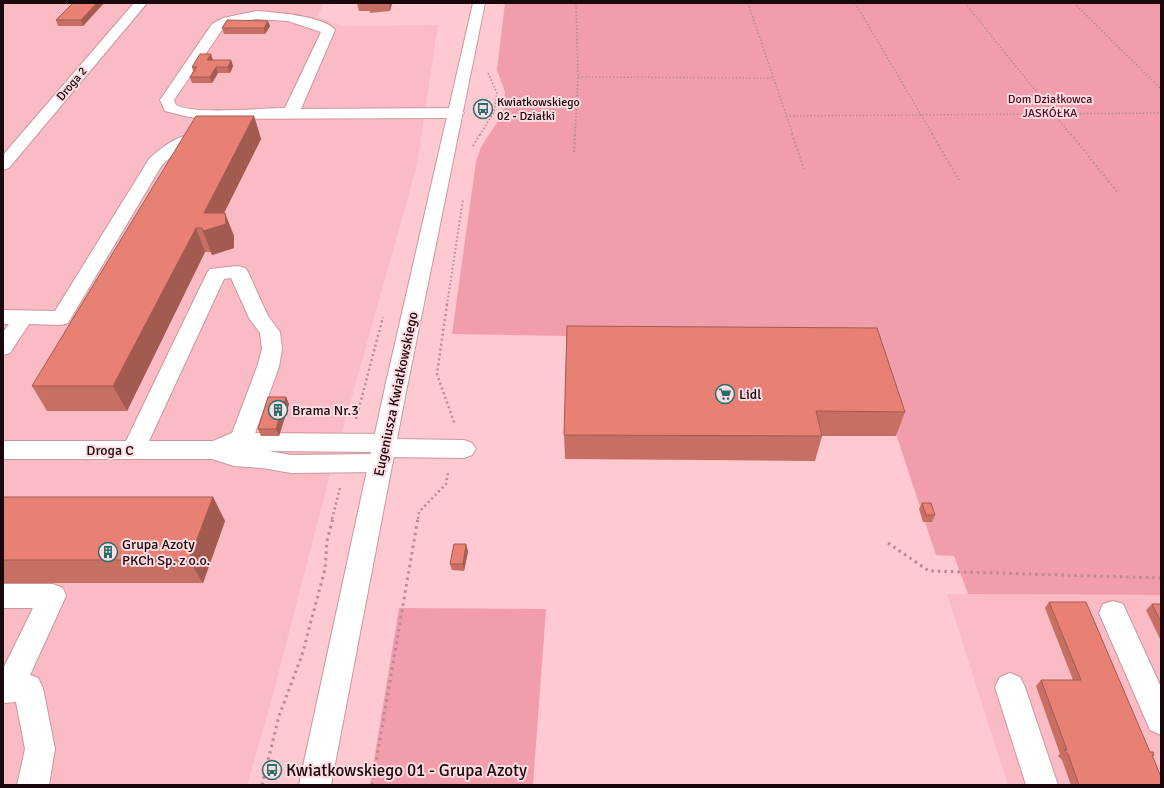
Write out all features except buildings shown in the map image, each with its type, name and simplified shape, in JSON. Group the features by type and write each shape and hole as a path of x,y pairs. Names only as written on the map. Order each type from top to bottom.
{"main road":[{"name":"Droga 2","path":"3,165 141,3"},
{"name":"Eugeniusza Kwiatkowskiego","path":"315,785 383,451 479,3"},
{"path":"291,113 328,30 309,22 285,17 244,16 224,21 217,27 167,100 168,106 173,110 191,113 291,113 456,113"},
{"path":"3,317 61,318 155,162 174,144 194,136 204,136"},
{"path":"132,450 217,273 238,272 259,318 270,332 272,349 252,447"},
{"path":"3,348 23,318"},
{"name":"Droga C","path":"3,450 217,450 224,455 234,457 252,447 290,464 383,451 458,449"},
{"path":"3,596 53,596 5,689 28,688 40,749 33,785"},
{"path":"1113,613 1161,720"},
{"path":"1010,687 1042,785"}],"path":[{"path":"574,152 578,77 576,3"},
{"path":"748,3 804,169"},
{"path":"855,3 959,180"},
{"path":"965,3 1118,193"},
{"path":"1074,3 1161,89"},
{"path":"470,151 494,112 497,93 488,75 489,68"},
{"path":"578,77 773,78"},
{"path":"786,116 1161,113"},
{"path":"372,785 419,512 446,484 458,449 457,430 437,374 463,197"},
{"path":"360,402 369,372"},
{"path":"262,785 279,716 302,656 325,570 327,541 341,485"},
{"path":"888,543 929,571 1161,578"}],"shaded area":[{"path":"3,3 324,3 317,17 342,26 438,25 417,165 329,478 271,702 247,785 3,785"},
{"path":"947,594 1161,595 1161,785 1008,785"}],"green space":[{"name":"Dom Działkowca JASKÓŁKA","path":"505,3 1161,3 1161,595 968,594 954,556 936,555 869,352 568,336 452,334 476,162 481,147 503,113 505,92 497,70"},
{"path":"399,608 546,609 533,785 370,785"}],"place":[{"name":"Kwiatkowskiego 02 - Działki","path":"483,109"},
{"name":"Lidl","path":"725,394"},
{"name":"Brama Nr.3","path":"278,410"},
{"name":"Grupa Azoty PKCh Sp. z o.o.","path":"108,552"},
{"name":"Kwiatkowskiego 01 - Grupa Azoty","path":"272,770"}]}
